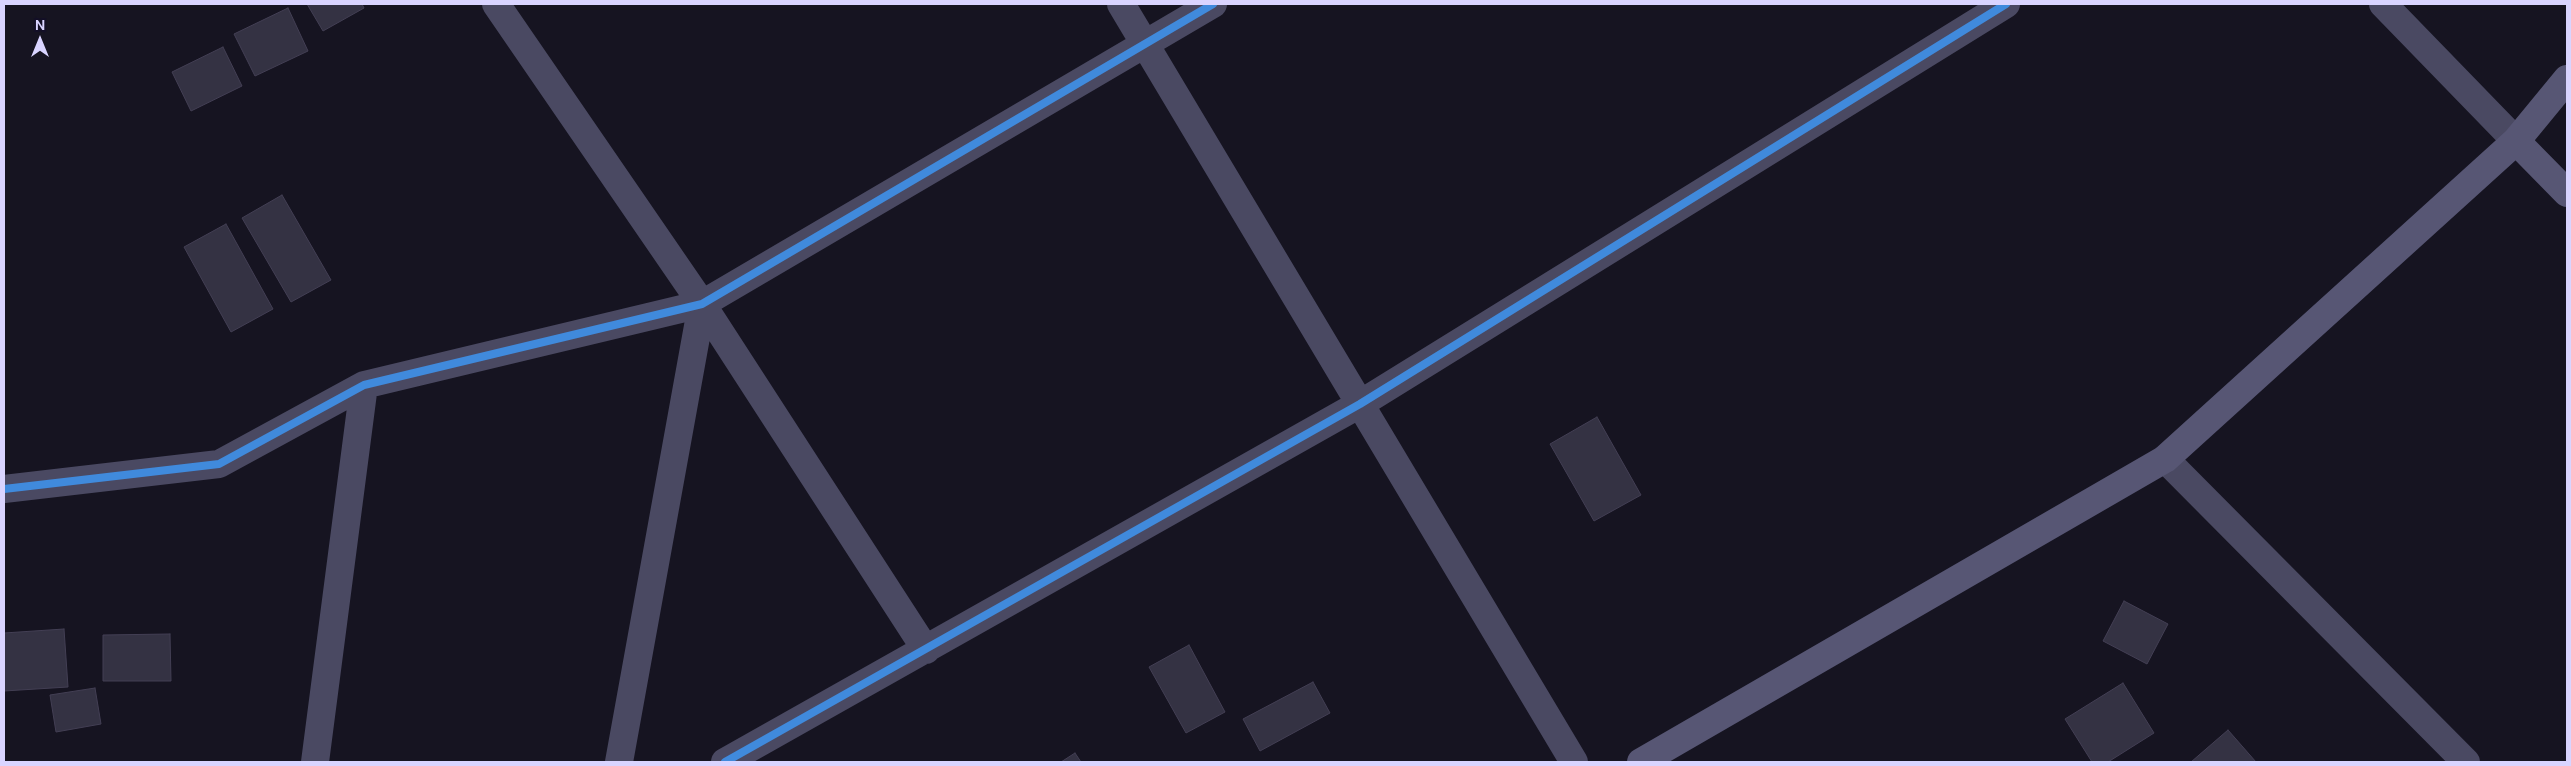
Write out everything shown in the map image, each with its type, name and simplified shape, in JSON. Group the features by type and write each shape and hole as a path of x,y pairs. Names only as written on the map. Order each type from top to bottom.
{"street":[{"path":"496,4 702,304 926,650"},
{"path":"1121,4 1574,762"},
{"path":"4,489 220,464 364,385 702,304 1213,4"},
{"path":"726,762 1360,404 2006,4"},
{"path":"2383,4 2567,193"},
{"path":"1641,762 2165,459 2516,141 2567,79"},
{"path":"619,762 702,304"},
{"path":"315,762 364,385"},
{"path":"2165,459 2466,762"}],"building":[{"path":"307,4 362,4 364,8 323,31"},
{"path":"288,8 308,51 255,76 234,34"},
{"path":"223,47 242,86 191,111 172,72"},
{"path":"282,195 331,280 291,302 242,218"},
{"path":"226,224 273,309 231,332 184,247"},
{"path":"1597,417 1641,495 1594,521 1550,444"},
{"path":"2124,601 2168,624 2147,664 2103,641"},
{"path":"64,629 68,687 4,691 4,633"},
{"path":"170,634 171,681 103,681 103,635"},
{"path":"1189,645 1225,712 1186,733 1149,667"},
{"path":"1313,682 1330,713 1260,751 1243,719"},
{"path":"2123,683 2154,733 2108,762 2092,762 2065,719"},
{"path":"95,688 101,724 56,732 50,695"},
{"path":"2228,730 2256,762 2191,762"},
{"path":"1075,753 1081,762 1061,762"}],"cycle path":[{"path":"4,489 219,464 364,385 702,304 1213,4"},
{"path":"725,762 1360,404 2006,4"}]}
